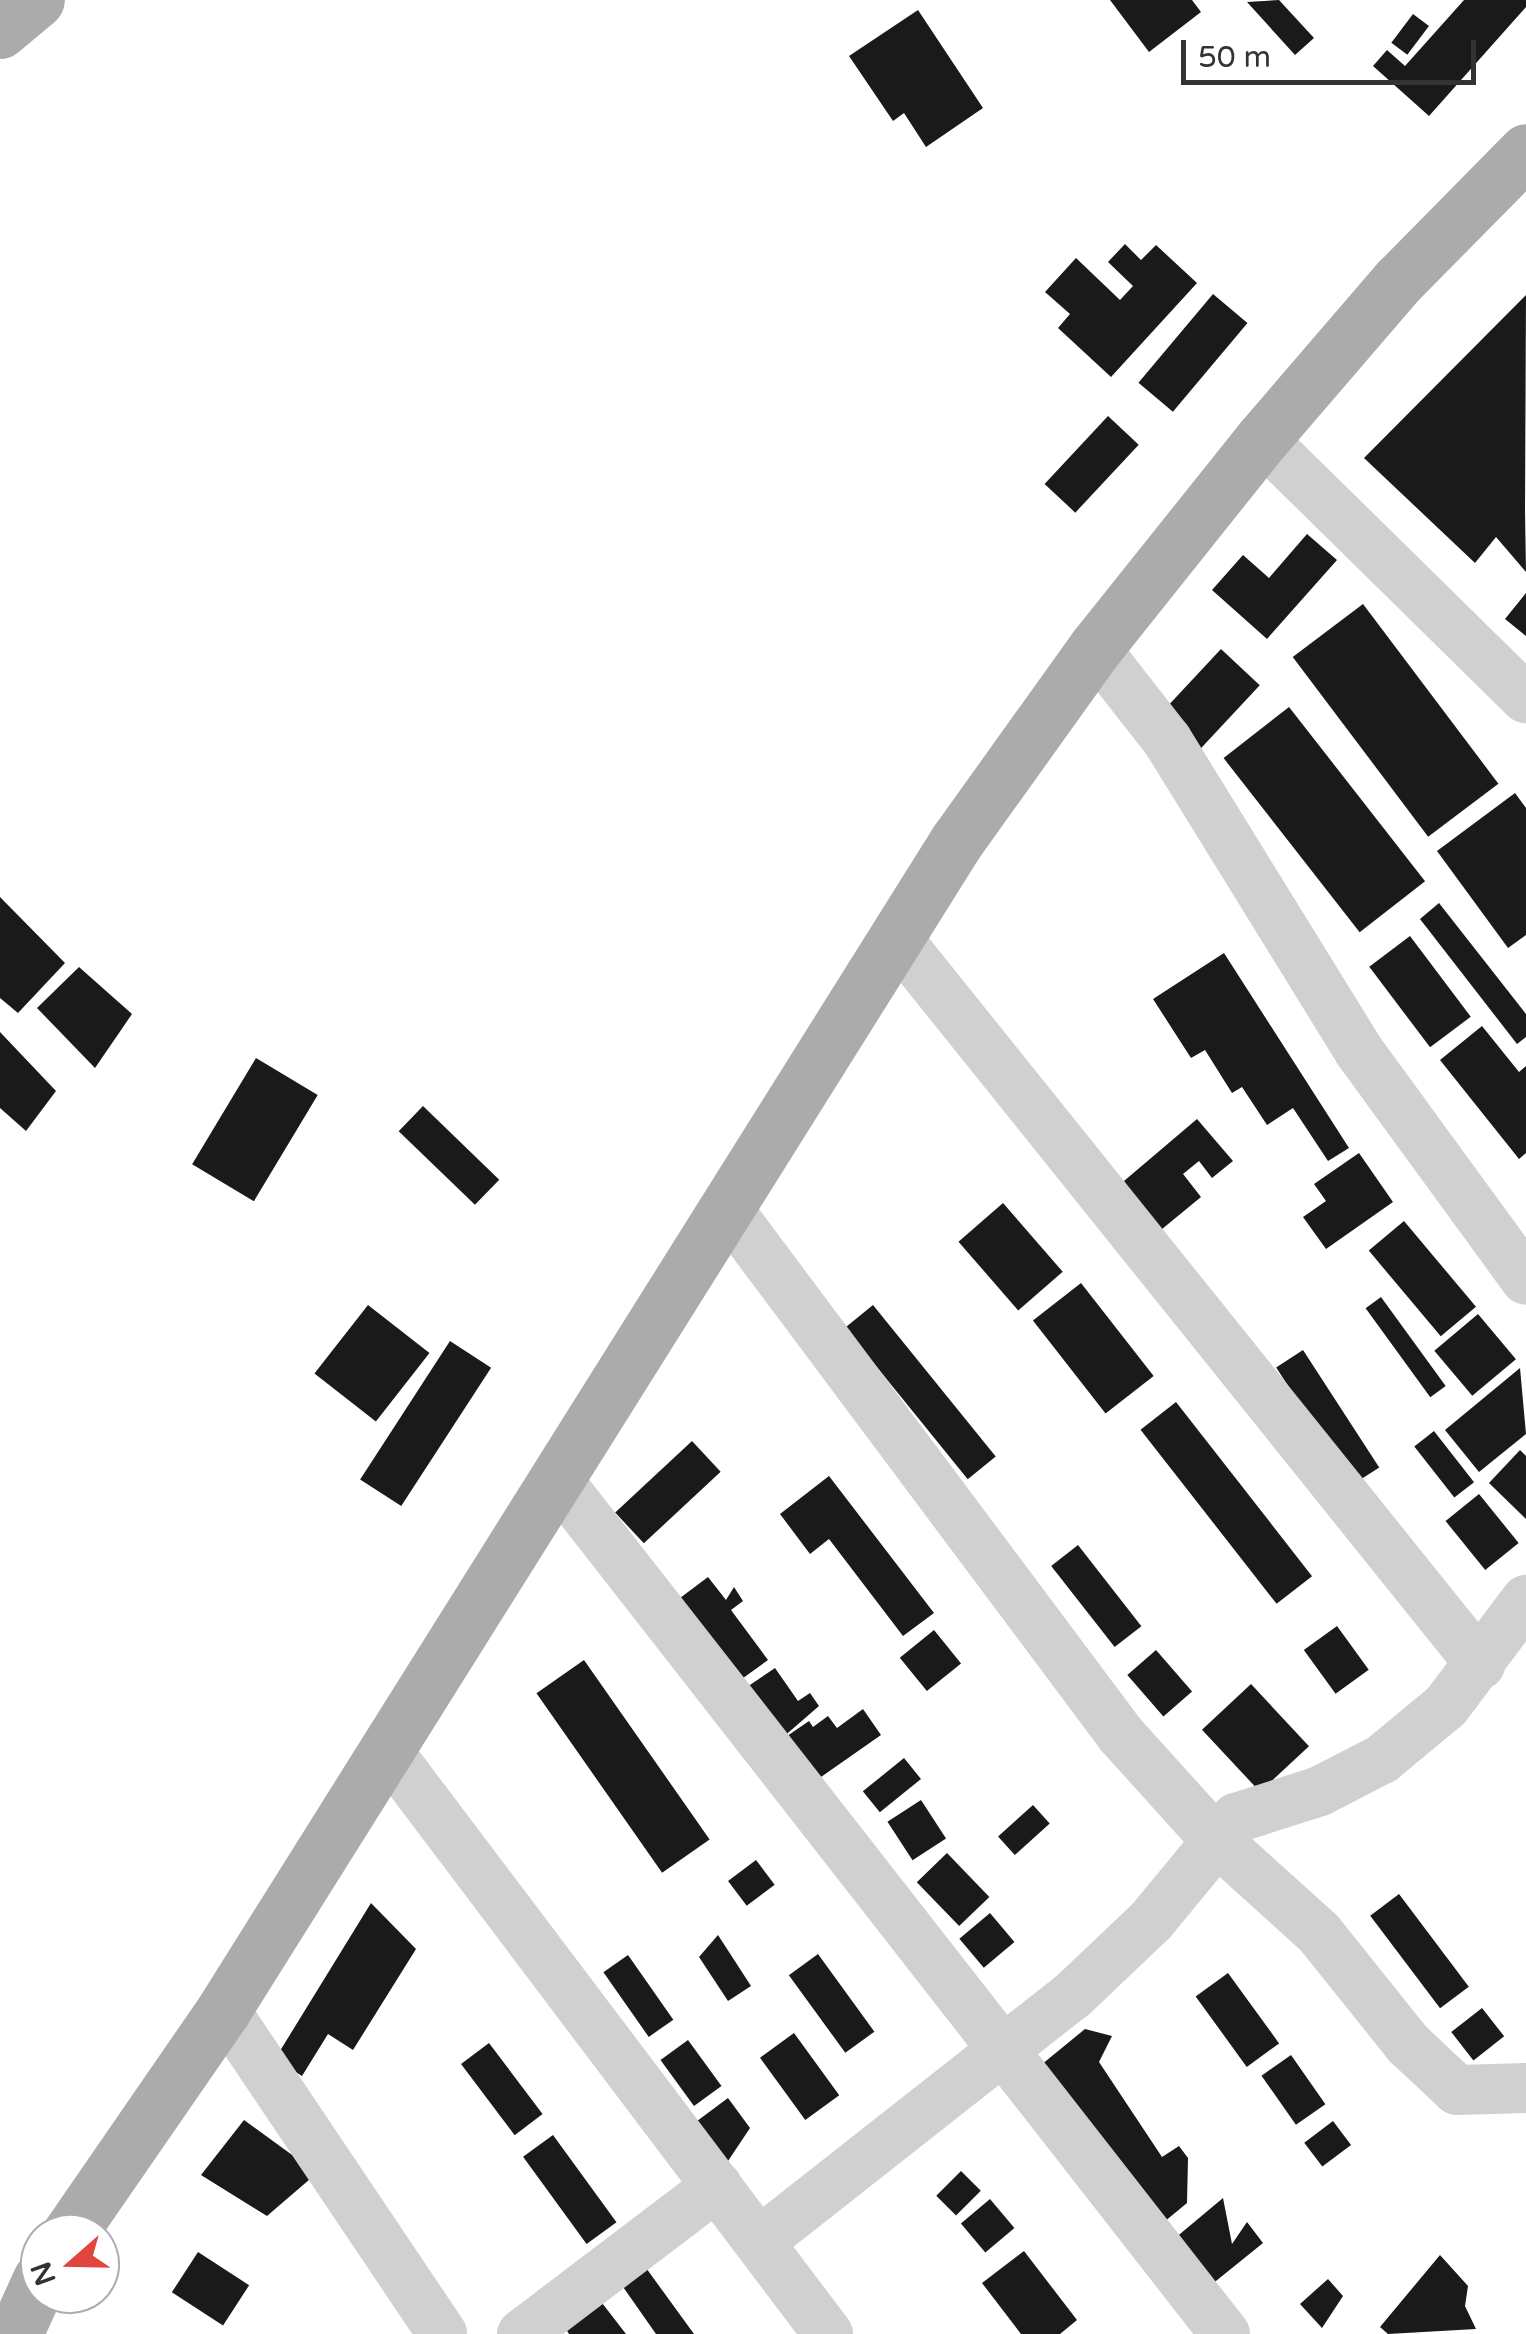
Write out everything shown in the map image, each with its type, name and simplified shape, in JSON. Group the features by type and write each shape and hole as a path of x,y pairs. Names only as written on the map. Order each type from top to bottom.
{"main road":[{"path":"0,32 37,0"},
{"path":"83,2214 224,2009 896,937 1094,648 1262,439 1398,280 1526,150"},
{"path":"0,2315 20,2296"}],"street":[{"path":"1262,439 1526,698"},
{"path":"1094,648 1167,740 1358,1051 1526,1280"},
{"path":"896,937 1480,1664"},
{"path":"727,1208 1121,1735 1215,1839 1319,1933 1408,2044 1457,2090 1526,2088"},
{"path":"556,1479 1225,2334"},
{"path":"759,2242 1003,2050 1151,1921 1236,1818 1320,1791 1382,1759 1446,1706 1526,1600"},
{"path":"387,1750 828,2334"},
{"path":"224,2009 442,2334"},
{"path":"522,2334 717,2186"}],"building":[{"path":"1110,0 1192,0 1201,12 1149,52"},
{"path":"1279,0 1314,38 1295,55 1247,2"},
{"path":"1464,0 1526,0 1526,7 1429,116 1373,66 1387,50 1405,66"},
{"path":"918,10 983,108 926,147 904,113 893,121 849,56"},
{"path":"1413,14 1429,26 1407,55 1391,43"},
{"path":"1125,244 1141,260 1156,245 1197,283 1111,377 1058,328 1070,314 1045,292 1076,258 1120,300 1133,286 1108,262"},
{"path":"1213,294 1247,323 1173,412 1138,383"},
{"path":"1526,295 1526,572 1496,537 1475,563 1364,458"},
{"path":"1108,416 1139,445 1075,513 1045,484"},
{"path":"1307,534 1337,560 1267,639 1212,590 1243,555 1269,578"},
{"path":"1526,593 1526,636 1505,619"},
{"path":"1363,604 1498,784 1428,837 1293,657"},
{"path":"1221,649 1260,685 1198,751 1160,715"},
{"path":"1289,707 1425,881 1360,932 1224,758"},
{"path":"1515,793 1526,808 1526,935 1508,948 1437,851"},
{"path":"0,897 65,963 18,1013 0,998"},
{"path":"1439,903 1526,1014 1526,1037 1517,1044 1420,919"},
{"path":"1410,936 1471,1017 1430,1047 1369,967"},
{"path":"1224,953 1349,1148 1328,1161 1293,1108 1267,1125 1242,1087 1232,1093 1205,1050 1191,1058 1153,999"},
{"path":"79,967 132,1014 95,1068 37,1008"},
{"path":"1482,1026 1519,1072 1526,1066 1526,1153 1519,1159 1440,1060"},
{"path":"0,1032 56,1091 26,1131 0,1108"},
{"path":"256,1058 318,1095 254,1201 192,1164"},
{"path":"423,1106 499,1180 475,1205 399,1131"},
{"path":"1197,1119 1233,1161 1212,1178 1199,1161 1183,1174 1201,1197 1156,1234 1124,1181"},
{"path":"1359,1153 1393,1202 1326,1249 1303,1217 1326,1201 1314,1184"},
{"path":"1003,1203 1063,1272 1018,1310 958,1242"},
{"path":"1404,1221 1476,1307 1441,1336 1369,1251"},
{"path":"1081,1283 1154,1376 1106,1414 1033,1321"},
{"path":"1381,1297 1446,1386 1430,1397 1366,1308"},
{"path":"368,1305 429,1353 376,1422 314,1374"},
{"path":"873,1305 996,1457 968,1479 845,1328"},
{"path":"1478,1314 1516,1359 1472,1396 1434,1351"},
{"path":"450,1341 491,1368 401,1506 360,1479"},
{"path":"1303,1350 1379,1467 1352,1485 1276,1367"},
{"path":"1520,1368 1526,1434 1479,1472 1445,1430"},
{"path":"1176,1402 1312,1576 1277,1604 1141,1430"},
{"path":"1434,1431 1474,1482 1454,1498 1414,1446"},
{"path":"692,1441 721,1472 644,1543 615,1513"},
{"path":"1520,1450 1526,1456 1526,1519 1489,1483"},
{"path":"829,1476 934,1613 903,1636 829,1539 810,1554 780,1514"},
{"path":"1479,1494 1519,1543 1485,1570 1446,1521"},
{"path":"1078,1545 1141,1626 1115,1647 1051,1566"},
{"path":"708,1577 726,1600 734,1587 743,1601 731,1610 768,1660 732,1686 672,1604"},
{"path":"1337,1626 1369,1670 1336,1694 1304,1650"},
{"path":"934,1630 961,1663 927,1691 900,1658"},
{"path":"1156,1650 1192,1692 1163,1716 1127,1675"},
{"path":"584,1660 710,1839 662,1873 536,1693"},
{"path":"775,1668 798,1701 810,1693 819,1706 774,1745 738,1693"},
{"path":"1251,1684 1309,1746 1260,1792 1202,1730"},
{"path":"863,1709 881,1735 801,1791 774,1745 809,1721 813,1727 828,1716 837,1728"},
{"path":"904,1758 921,1779 880,1812 863,1791"},
{"path":"921,1800 946,1839 913,1860 887,1822"},
{"path":"1033,1805 1050,1824 1015,1855 998,1836"},
{"path":"947,1853 989,1897 959,1926 917,1882"},
{"path":"756,1860 775,1885 747,1906 728,1881"},
{"path":"1399,1894 1469,1987 1440,2008 1370,1916"},
{"path":"371,1903 416,1949 353,2050 328,2034 302,2076 275,2059"},
{"path":"990,1913 1014,1942 984,1968 959,1939"},
{"path":"718,1935 751,1986 728,2001 699,1957"},
{"path":"818,1954 874,2032 845,2053 789,1975"},
{"path":"628,1955 673,2020 649,2037 603,1972"},
{"path":"1228,1973 1279,2043 1247,2067 1196,1997"},
{"path":"1482,2008 1504,2036 1473,2060 1451,2032"},
{"path":"1085,2029 1112,2036 1099,2062 1162,2157 1179,2146 1188,2158 1187,2203 1164,2222 1041,2065"},
{"path":"794,2033 839,2095 805,2120 760,2058"},
{"path":"688,2040 722,2086 694,2106 660,2060"},
{"path":"489,2043 543,2114 515,2135 461,2064"},
{"path":"1291,2055 1325,2104 1296,2125 1262,2076"},
{"path":"728,2098 750,2128 724,2167 693,2124"},
{"path":"244,2120 317,2173 267,2216 201,2175"},
{"path":"1333,2121 1351,2145 1322,2167 1304,2143"},
{"path":"553,2135 616,2222 587,2244 523,2157"},
{"path":"961,2171 981,2191 956,2216 936,2196"},
{"path":"1223,2198 1232,2244 1247,2222 1263,2243 1211,2285 1174,2239"},
{"path":"990,2199 1014,2228 985,2253 961,2223"},
{"path":"633,2250 694,2334 656,2334 614,2274"},
{"path":"1024,2251 1077,2320 1060,2334 1021,2334 982,2283"},
{"path":"198,2252 249,2285 223,2325 172,2292"},
{"path":"1440,2255 1468,2286 1465,2306 1476,2329 1388,2334 1380,2327"},
{"path":"1328,2279 1343,2296 1322,2328 1300,2304"},
{"path":"592,2290 626,2334 569,2334 558,2316"}]}
